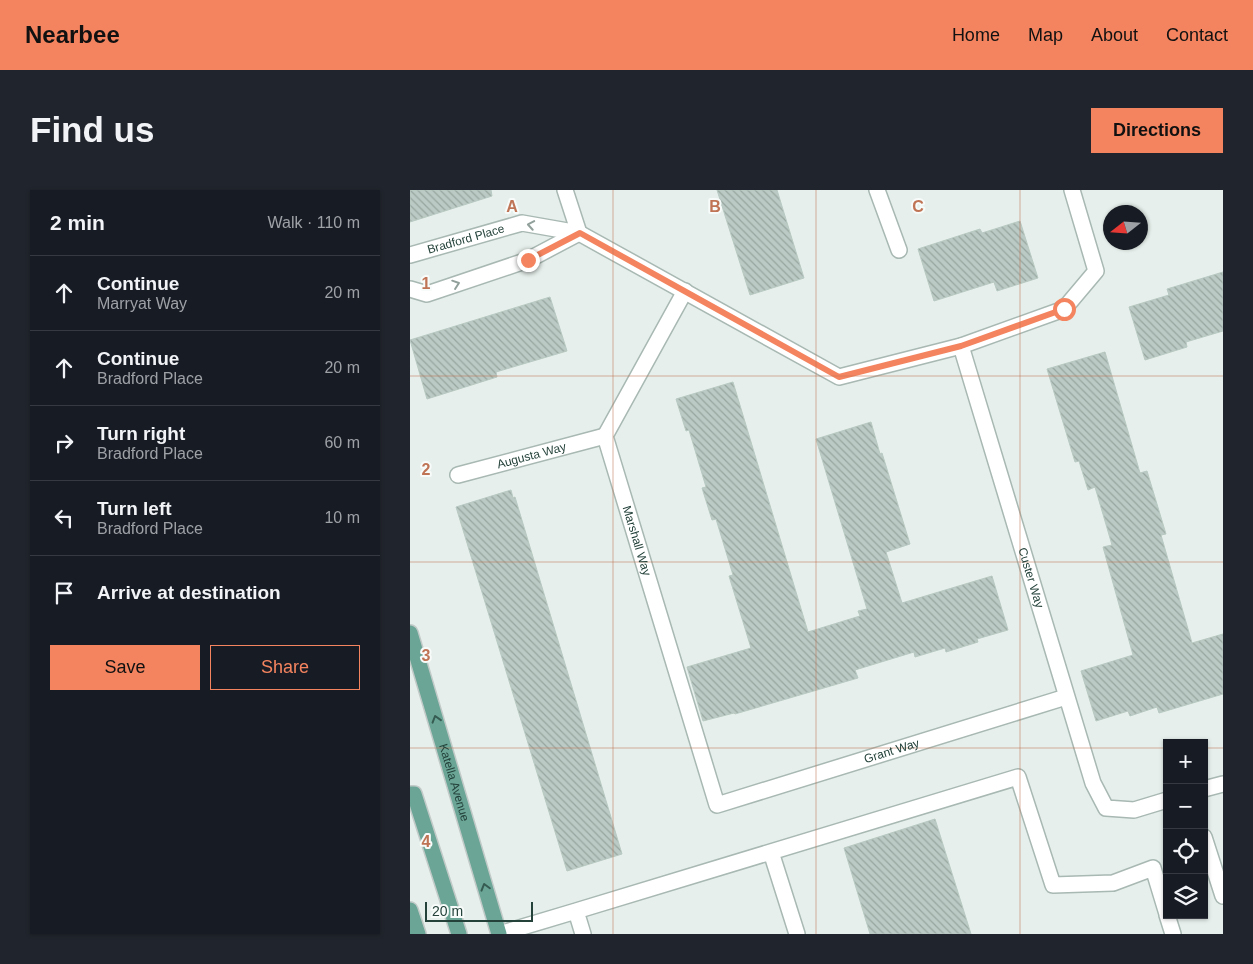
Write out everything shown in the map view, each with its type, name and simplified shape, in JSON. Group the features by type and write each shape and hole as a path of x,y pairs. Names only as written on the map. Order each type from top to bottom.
{"main road":[{"name":"Katella Avenue","path":"410,633 499,934"},
{"path":"410,794 414,794 459,934"},
{"path":"410,910 418,934"}],"street":[{"path":"410,289 427,294 528,260 580,233 565,190"},
{"path":"877,190 899,250"},
{"name":"Bradford Place","path":"410,255 522,223 580,233 839,377 961,346 1064,309 1096,272 1072,190"},
{"path":"605,436 685,291"},
{"name":"Custer Way","path":"961,346 1093,783 1106,808 1134,810 1163,801"},
{"name":"Augusta Way","path":"458,475 605,436"},
{"name":"Marshall Way","path":"605,436 717,805"},
{"name":"Grant Way","path":"717,805 1066,697"},
{"path":"499,934 1018,777 1053,885 1113,882 1153,868 1163,902"},
{"path":"1208,788 1223,784"},
{"path":"1208,849 1223,896"},
{"path":"771,852 796,934"},
{"path":"576,911 584,934"},
{"path":"1168,919 1173,934"}],"building":[{"path":"410,190 491,190 492,196 410,222"},
{"path":"717,190 777,190 804,278 750,295"},
{"path":"1020,221 1038,278 997,291 994,282 934,301 918,249 980,229 982,233"},
{"path":"1223,272 1223,331 1186,342 1187,347 1145,360 1129,307 1169,295 1167,289"},
{"path":"550,297 567,351 496,372 497,377 427,399 410,340"},
{"path":"1105,352 1140,473 1147,471 1166,534 1161,535 1192,643 1223,634 1223,694 1159,713 1157,707 1130,716 1128,711 1096,721 1081,671 1133,655 1103,547 1112,545 1095,487 1088,490 1079,461 1075,462 1047,369"},
{"path":"733,382 808,632 860,616 858,611 867,609 816,439 871,422 910,544 886,552 902,603 992,576 1008,630 977,639 978,642 946,652 945,648 915,657 914,652 855,670 858,678 735,714 703,721 687,667 751,648 729,576 733,575 716,519 712,520 702,488 706,487 689,430 686,431 676,399"},
{"path":"511,490 513,498 515,497 622,854 567,871 456,507"},
{"path":"935,819 971,934 870,934 844,848"}],"route":[{"path":"528,260 580,233 839,377 961,346 1064,309"}]}
